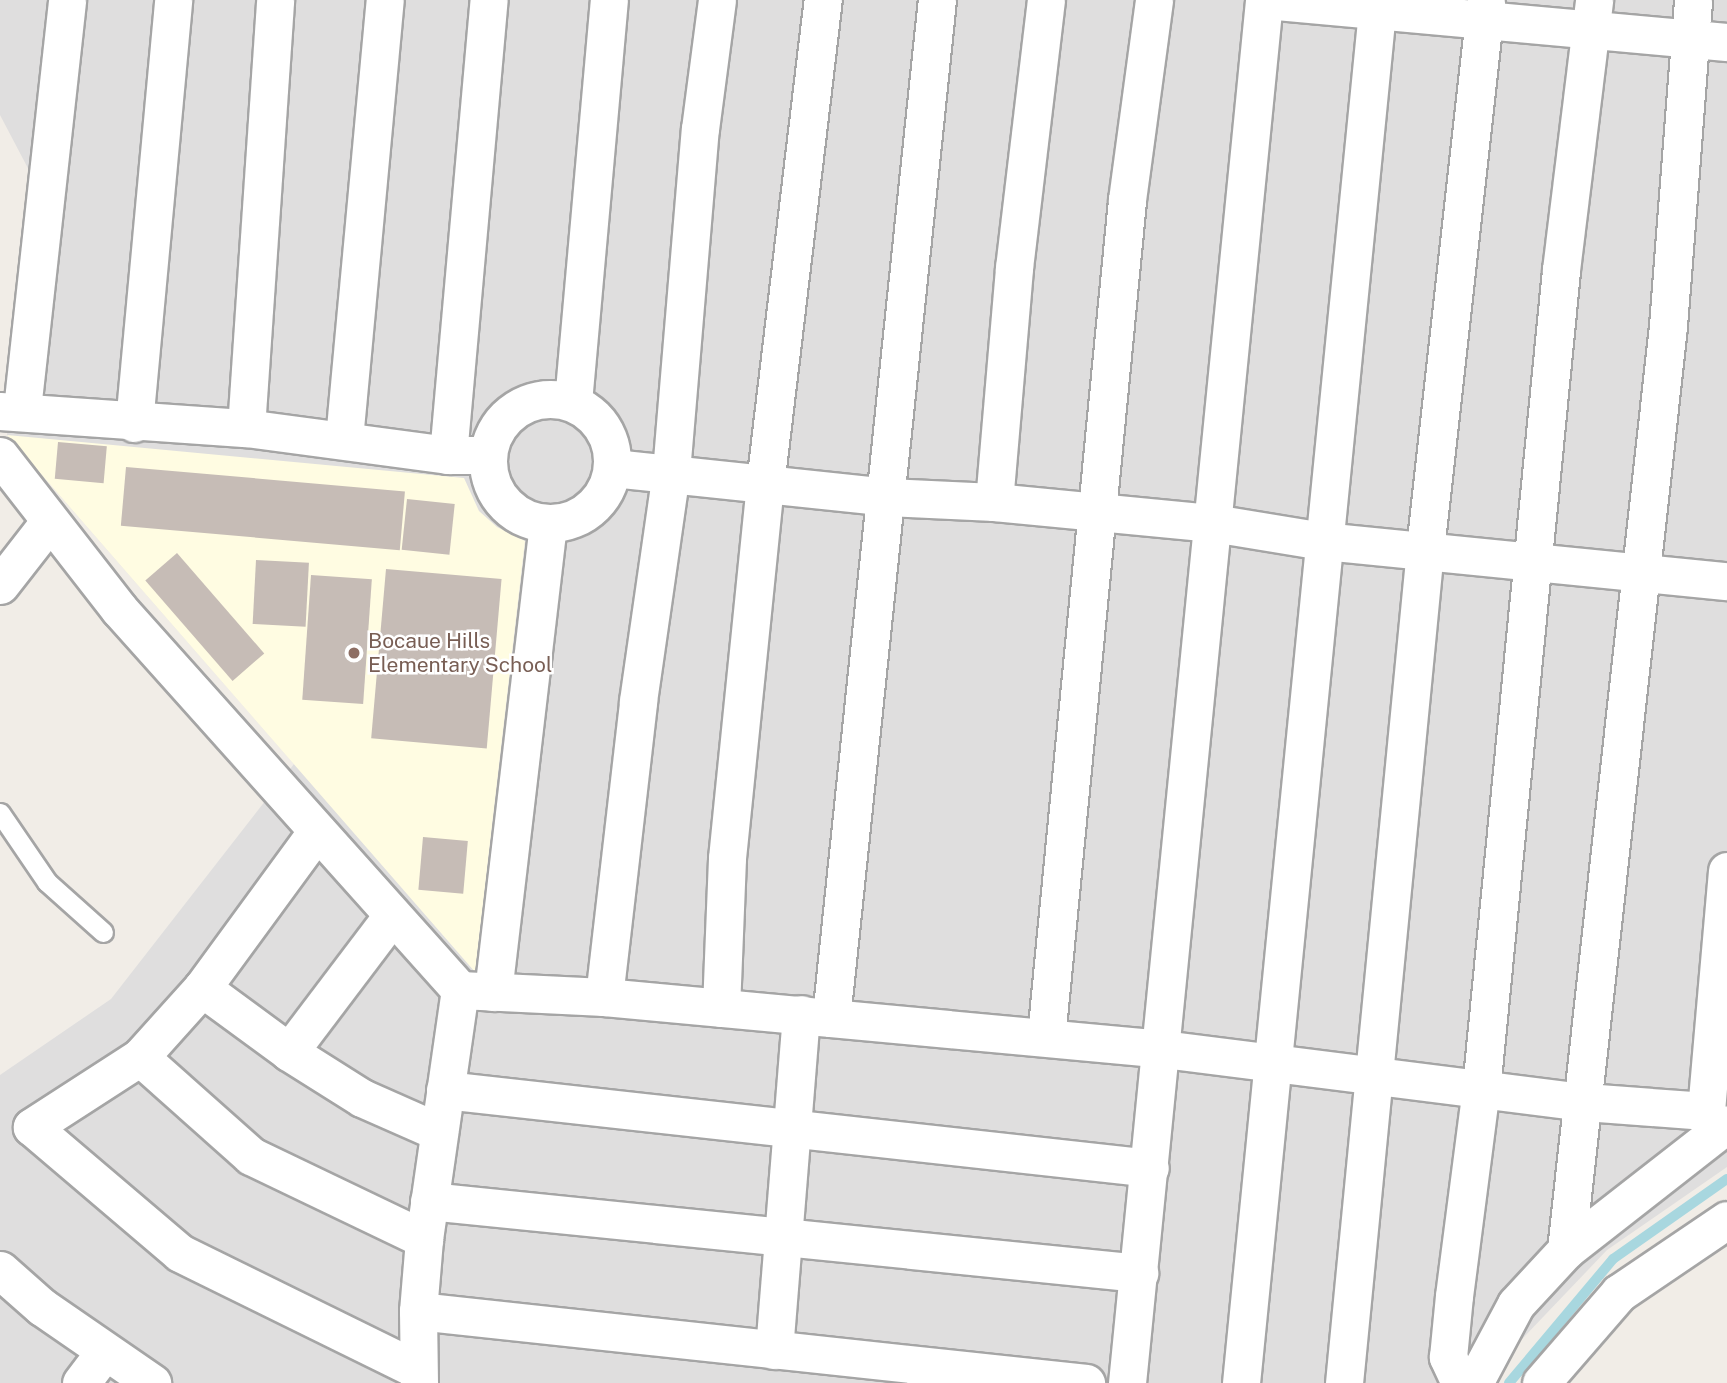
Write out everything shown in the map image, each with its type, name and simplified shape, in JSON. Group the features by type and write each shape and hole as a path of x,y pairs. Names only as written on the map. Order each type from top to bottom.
{"street":[{"path":"67,0 11,410 134,423 246,428 448,455 487,455"},
{"path":"134,423 173,0"},
{"path":"246,428 275,0"},
{"path":"344,439 385,0"},
{"path":"448,455 489,0"},
{"path":"573,402 609,0"},
{"path":"604,997 638,701 671,472 700,129 718,0"},
{"path":"721,1008 727,858 765,484 823,0"},
{"path":"774,1350 793,1129 816,1016 887,497 937,0"},
{"path":"994,502 1014,268 1046,0"},
{"path":"1046,1037 1127,200 1154,0"},
{"path":"1127,1383 1163,1049 1265,0 1592,15 1689,37 1727,42"},
{"path":"1566,1250 1585,1102 1625,695 1642,573 1668,326 1693,0"},
{"path":"1241,1383 1378,4"},
{"path":"1344,1383 1425,549 1485,10"},
{"path":"1460,1383 1448,1357 1481,1089 1533,560 1592,15"},
{"path":"544,398 573,402 604,428 612,447 613,468 606,491 592,509 571,521 548,525 523,518 502,502 490,480 487,455 496,427 517,407 544,398"},
{"path":"0,456 49,522 119,608 391,916 477,991 604,997 1163,1049 1376,1074 1717,1122"},
{"path":"613,468 671,472 887,497 994,502 1213,523 1324,541 1727,581"},
{"path":"0,585 49,522"},
{"path":"317,831 202,988 140,1058 32,1127 180,1253 418,1376 418,1311 424,1239 445,1090 477,991 548,525"},
{"path":"1474,1383 1516,1304 1566,1250 1717,1122 1726,895"},
{"path":"289,1052 391,916"},
{"path":"202,988 289,1052 362,1098 439,1132"},
{"path":"140,1058 251,1156 424,1239"},
{"path":"445,1090 1150,1168"},
{"path":"429,1201 1139,1273"},
{"path":"1541,1383 1619,1293 1727,1220"},
{"path":"3,1277 104,1353 152,1383"},
{"path":"418,1311 1086,1383"},
{"path":"81,1383 104,1353"}],"lane":[{"path":"0,813 47,882 103,932"}],"shaded area":[{"path":"0,0 1727,0 1727,1167 1607,1250 1506,1356 1493,1383 0,1383 0,1075 111,999 294,764 7,435 31,174 0,115"},
{"name":"Bocaue Hills Elementary School","path":"7,435 464,478 479,511 497,527 525,541 475,972"}],"building":[{"path":"58,442 107,446 104,483 55,479"},
{"path":"126,467 405,491 400,550 121,526"},
{"path":"407,499 455,504 449,555 402,550"},
{"path":"177,553 264,653 233,681 145,581"},
{"path":"256,560 309,563 306,627 253,624"},
{"path":"386,569 502,579 487,748 371,738"},
{"path":"311,575 372,579 363,704 302,700"},
{"path":"423,837 468,841 463,894 418,890"}],"waterway":[{"path":"1509,1383 1613,1259 1727,1179"}],"place":[{"name":"Bocaue Hills Elementary School","path":"354,653"}]}
